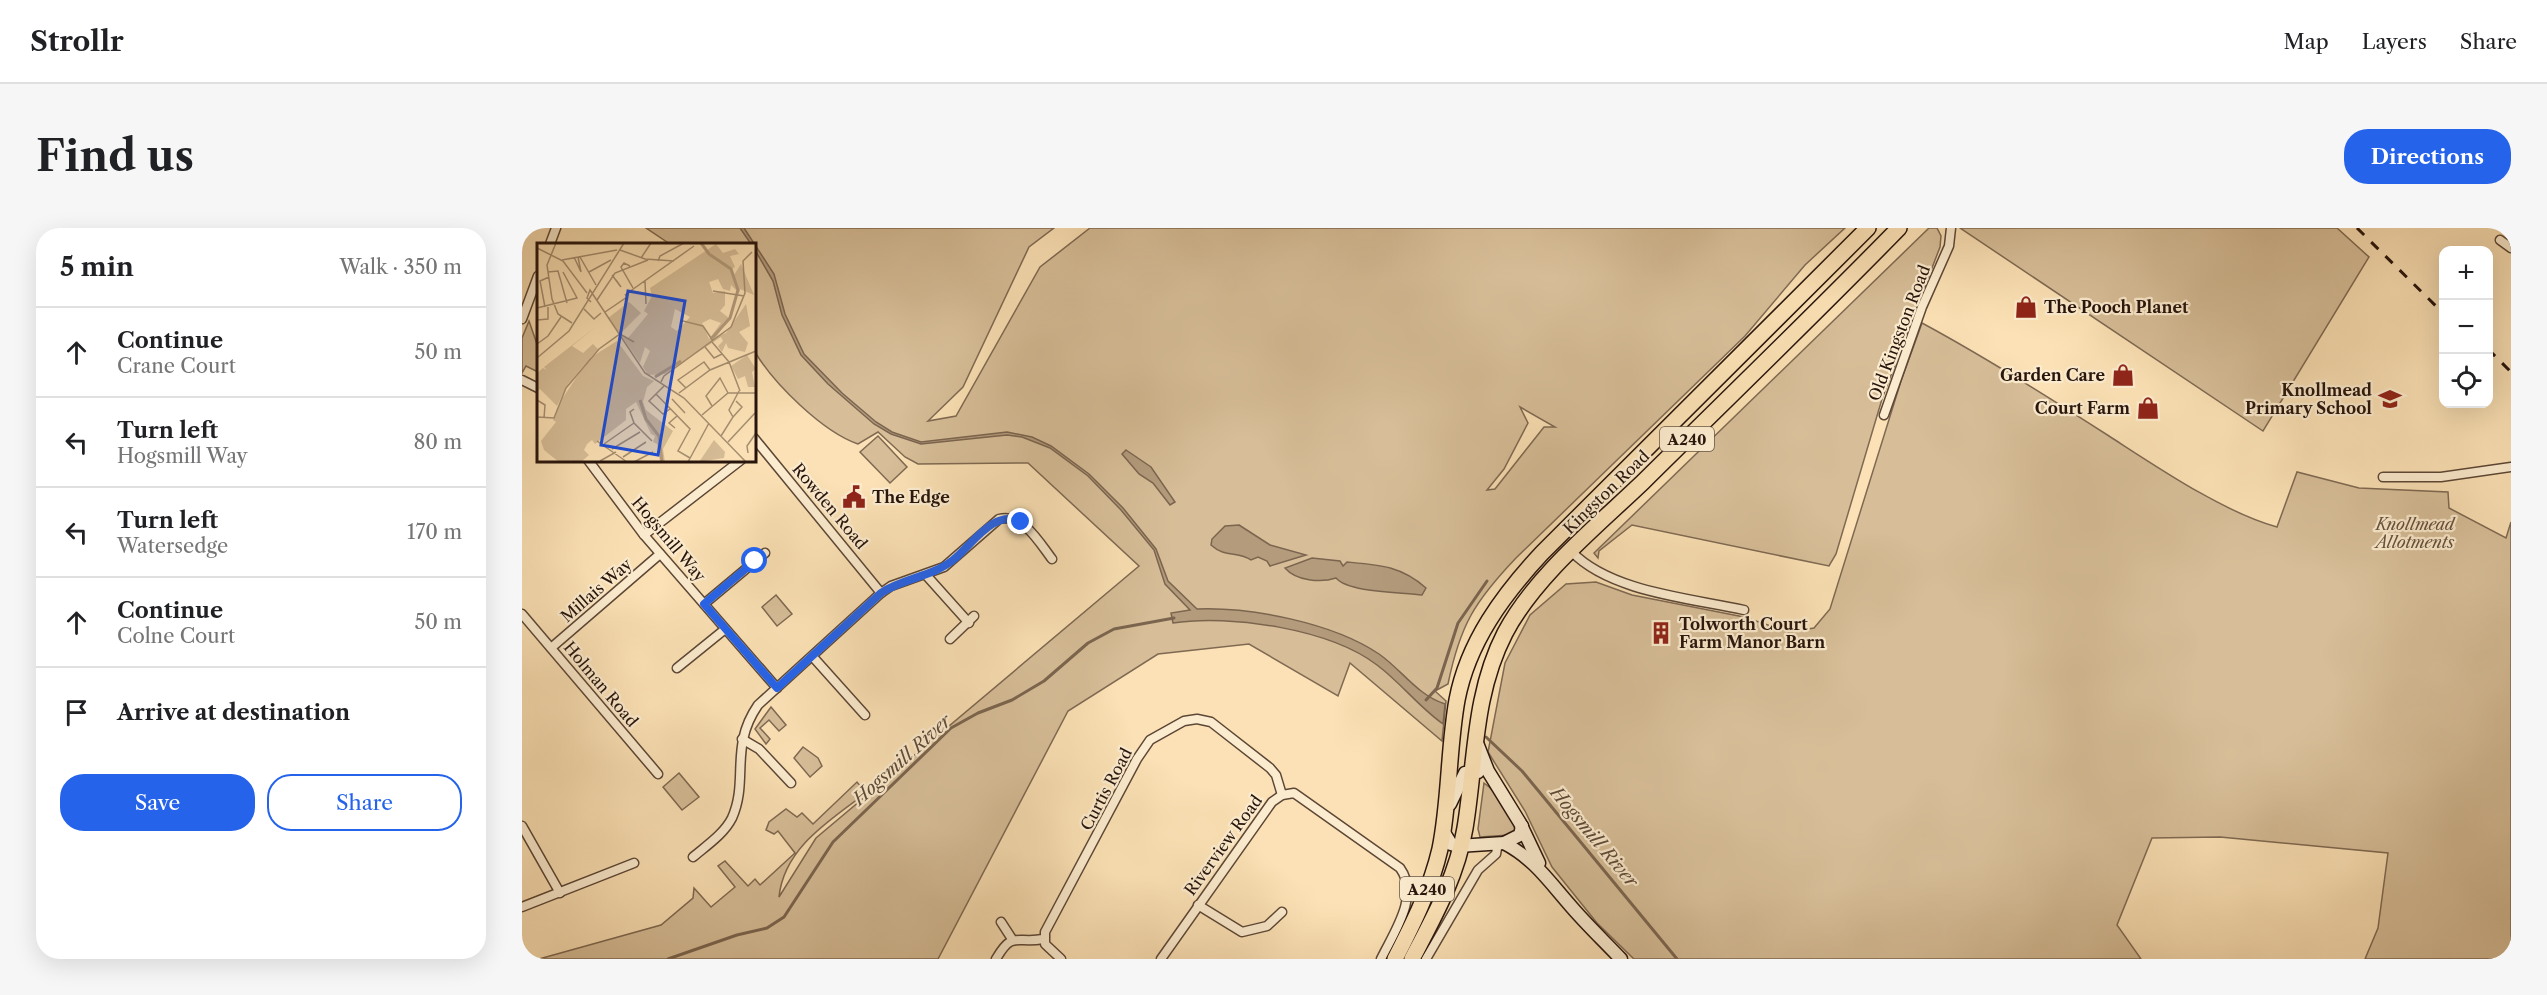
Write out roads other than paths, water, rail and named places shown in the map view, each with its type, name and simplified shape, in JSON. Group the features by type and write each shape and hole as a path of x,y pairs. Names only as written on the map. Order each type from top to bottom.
{"highway":[{"name":"Kingston Road","path":"1476,735 1479,708 1492,663 1509,626 1534,591 1899,228"},
{"name":"Kingston Road","path":"1444,825 1458,699 1479,636 1499,603 1521,575 1862,232"},
{"name":"A240","path":"1412,959 1441,904 1461,846 1476,735"},
{"name":"A240","path":"1395,959 1435,868 1444,825"}],"main road":[{"path":"1476,735 1480,756 1521,826 1544,872"},
{"path":"1492,780 1473,770 1465,773 1460,780 1444,825 1451,844 1461,846 1501,843 1517,838 1521,826"},
{"path":"1501,843 1528,857 1544,872 1569,904 1621,959"}],"street":[{"path":"550,243 556,228"},
{"name":"Old Kingston Road","path":"1884,415 1922,307 1949,246 1951,228"},
{"path":"2500,240 2511,248"},
{"path":"522,319 537,279"},
{"path":"522,380 537,388"},
{"name":"Rowden Road","path":"756,445 881,593"},
{"name":"Hogsmill Way","path":"589,462 644,535 724,630 777,688"},
{"path":"644,535 738,462"},
{"path":"2382,477 2441,477 2511,467"},
{"path":"693,857 724,830 731,819 737,797 742,739 750,717 777,688 881,593 891,586 944,567 999,519 1005,518 1021,522 1052,559"},
{"path":"1572,552 1600,573 1621,582 1744,610"},
{"path":"704,604 765,553"},
{"name":"Millais Way","path":"551,648 660,554"},
{"path":"926,575 971,619 950,639"},
{"name":"Holman Road","path":"522,614 658,774"},
{"path":"677,668 724,630"},
{"path":"813,657 865,715"},
{"name":"Curtis Road","path":"1043,939 1137,759 1150,741 1184,721 1197,719 1211,722 1270,768 1276,775 1282,795"},
{"path":"742,739 759,750 791,783"},
{"name":"Riverview Road","path":"1161,959 1272,802 1282,795 1294,793 1400,868 1408,884 1402,915 1381,959"},
{"path":"522,826 560,893"},
{"path":"1426,959 1478,870 1497,854 1501,843"},
{"path":"522,908 634,863"},
{"path":"1198,905 1242,932 1267,926 1281,912"},
{"path":"1001,922 1011,939"},
{"path":"996,959 1004,945 1011,939 1043,939 1048,948 1061,959"}],"waterway":[{"path":"1426,700 1437,688 1458,623 1487,581"},
{"name":"Hogsmill River","path":"668,959 737,935 767,928 784,917 833,842 951,728 978,713 1012,700 1044,681 1088,643 1114,629 1174,618"},
{"name":"Hogsmill River","path":"1486,737 1522,771 1677,959"}],"railway":[{"path":"2357,228 2439,309"},
{"path":"2493,354 2511,372"}],"place":[{"name":"The Pooch Planet","path":"2026,307"},
{"name":"Garden Care","path":"2123,375"},
{"name":"Knollmead Primary School","path":"2390,399"},
{"name":"Court Farm","path":"2148,408"},
{"name":"The Edge","path":"854,497"},
{"name":"Tolworth Court Farm Manor Barn","path":"1661,633"}],"park label":[{"name":"Knollmead Allotments","path":"2415,533"}]}
